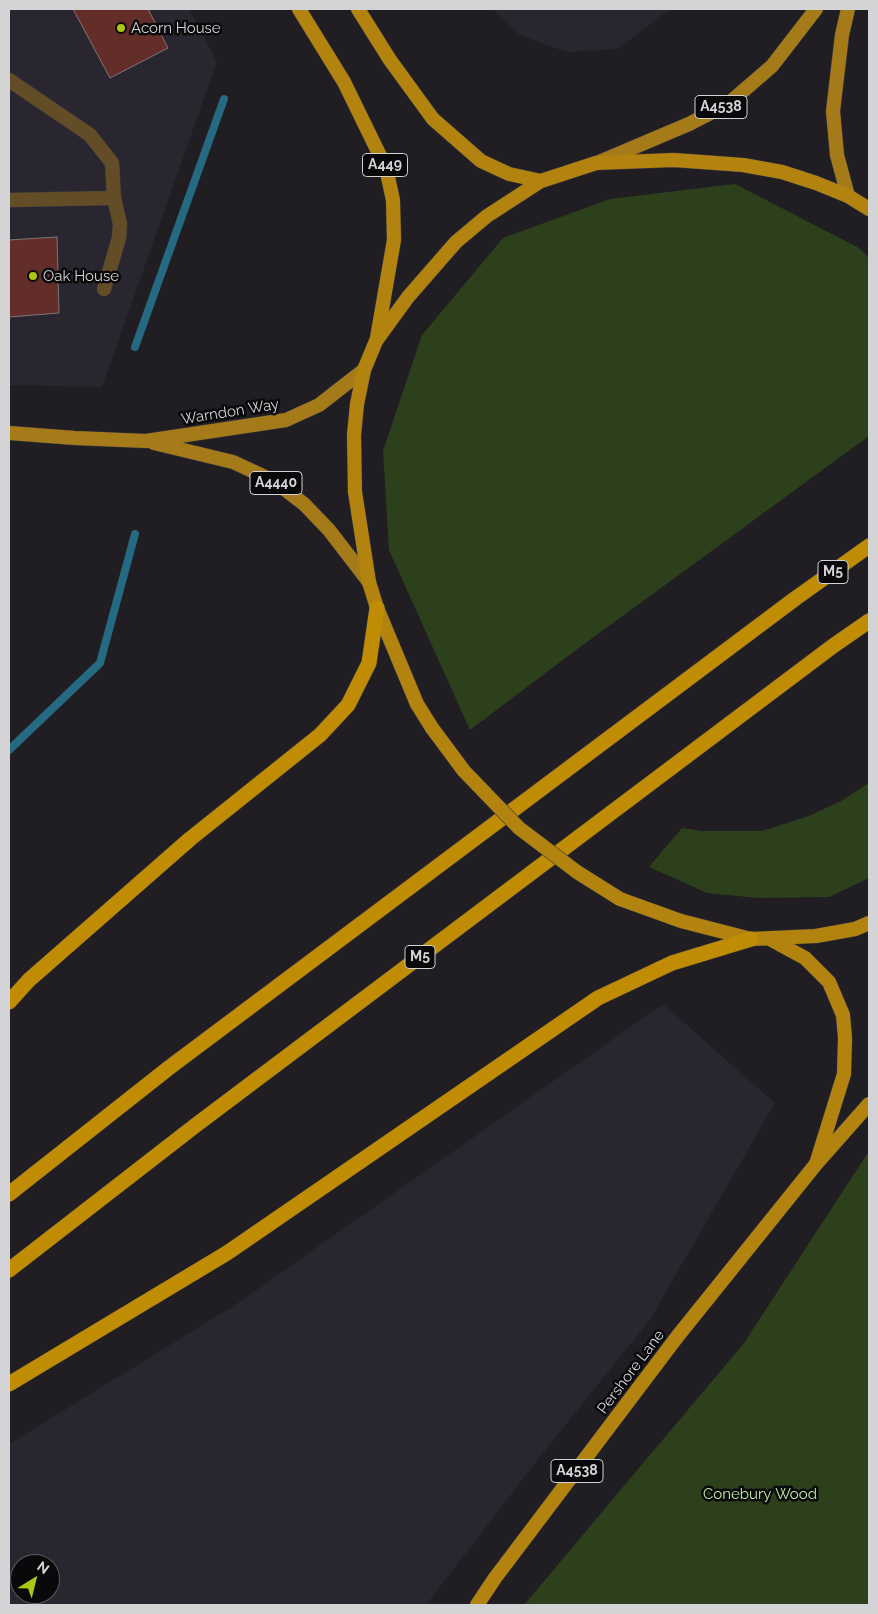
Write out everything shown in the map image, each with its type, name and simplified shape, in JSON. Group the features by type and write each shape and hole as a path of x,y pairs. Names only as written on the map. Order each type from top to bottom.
{"highway":[{"name":"A449","path":"299,9 344,82 386,168 393,200 394,240 376,342"},
{"path":"358,9 390,60 433,119 481,160 509,174 541,181"},
{"path":"869,209 848,196 816,183 782,172 743,165 674,160 596,163 541,181 487,216 456,242 408,297 376,342 364,370 357,404 354,435 355,492 369,582 377,608 417,704 432,728 464,771 519,828 577,872 620,899 681,922 751,939 816,936 855,929 869,923"},
{"name":"M5","path":"9,1194 186,1055 788,604 869,546"},
{"path":"9,1002 29,980 190,839 320,735 348,705 369,663 377,608"},
{"name":"M5","path":"9,1270 204,1119 833,646 869,621"},
{"path":"9,1384 227,1253 598,998 672,963 751,939"},
{"name":"Pershore Lane","path":"770,939 805,958 829,982 843,1015 845,1038 844,1074 816,1164"},
{"name":"Pershore Lane","path":"477,1605 495,1578 677,1338 816,1164 869,1104"}],"main road":[{"name":"A4538","path":"596,163 689,124 728,104 772,66 816,9"},
{"path":"848,9 842,35 833,111 837,155 848,196"},
{"name":"Warndon Way","path":"9,433 146,441 286,420 319,405 364,370"},
{"name":"Warndon Way","path":"146,441 233,462 274,482 304,504 317,517 369,582"}],"street":[{"path":"9,80 90,135 112,162 114,198 120,224 119,238 104,289"},
{"path":"9,200 114,198"}],"shaded area":[{"path":"9,9 189,9 217,62 102,387 9,385"},
{"path":"492,9 670,9 618,49 566,52 520,35"},
{"path":"663,1004 775,1103 649,1321 543,1453 426,1605 9,1605 9,1444 235,1305"}],"green space":[{"path":"735,184 859,248 869,258 869,436 576,650 470,730 389,550 383,451 422,335 503,238 610,199"},
{"path":"869,783 869,878 829,897 758,898 707,893 649,867 682,828 702,831 762,831 809,816 841,801"},
{"name":"Conebury Wood","path":"869,1151 869,1605 524,1605 744,1343"}],"building":[{"name":"Acorn House","path":"73,9 148,9 168,48 110,78"},
{"name":"Oak House","path":"57,237 59,313 9,317 9,240"}],"waterway":[{"path":"135,347 224,99"},
{"path":"9,750 100,663 135,534"}],"place":[{"name":"Acorn House","path":"121,28"},
{"name":"Oak House","path":"33,276"}]}
